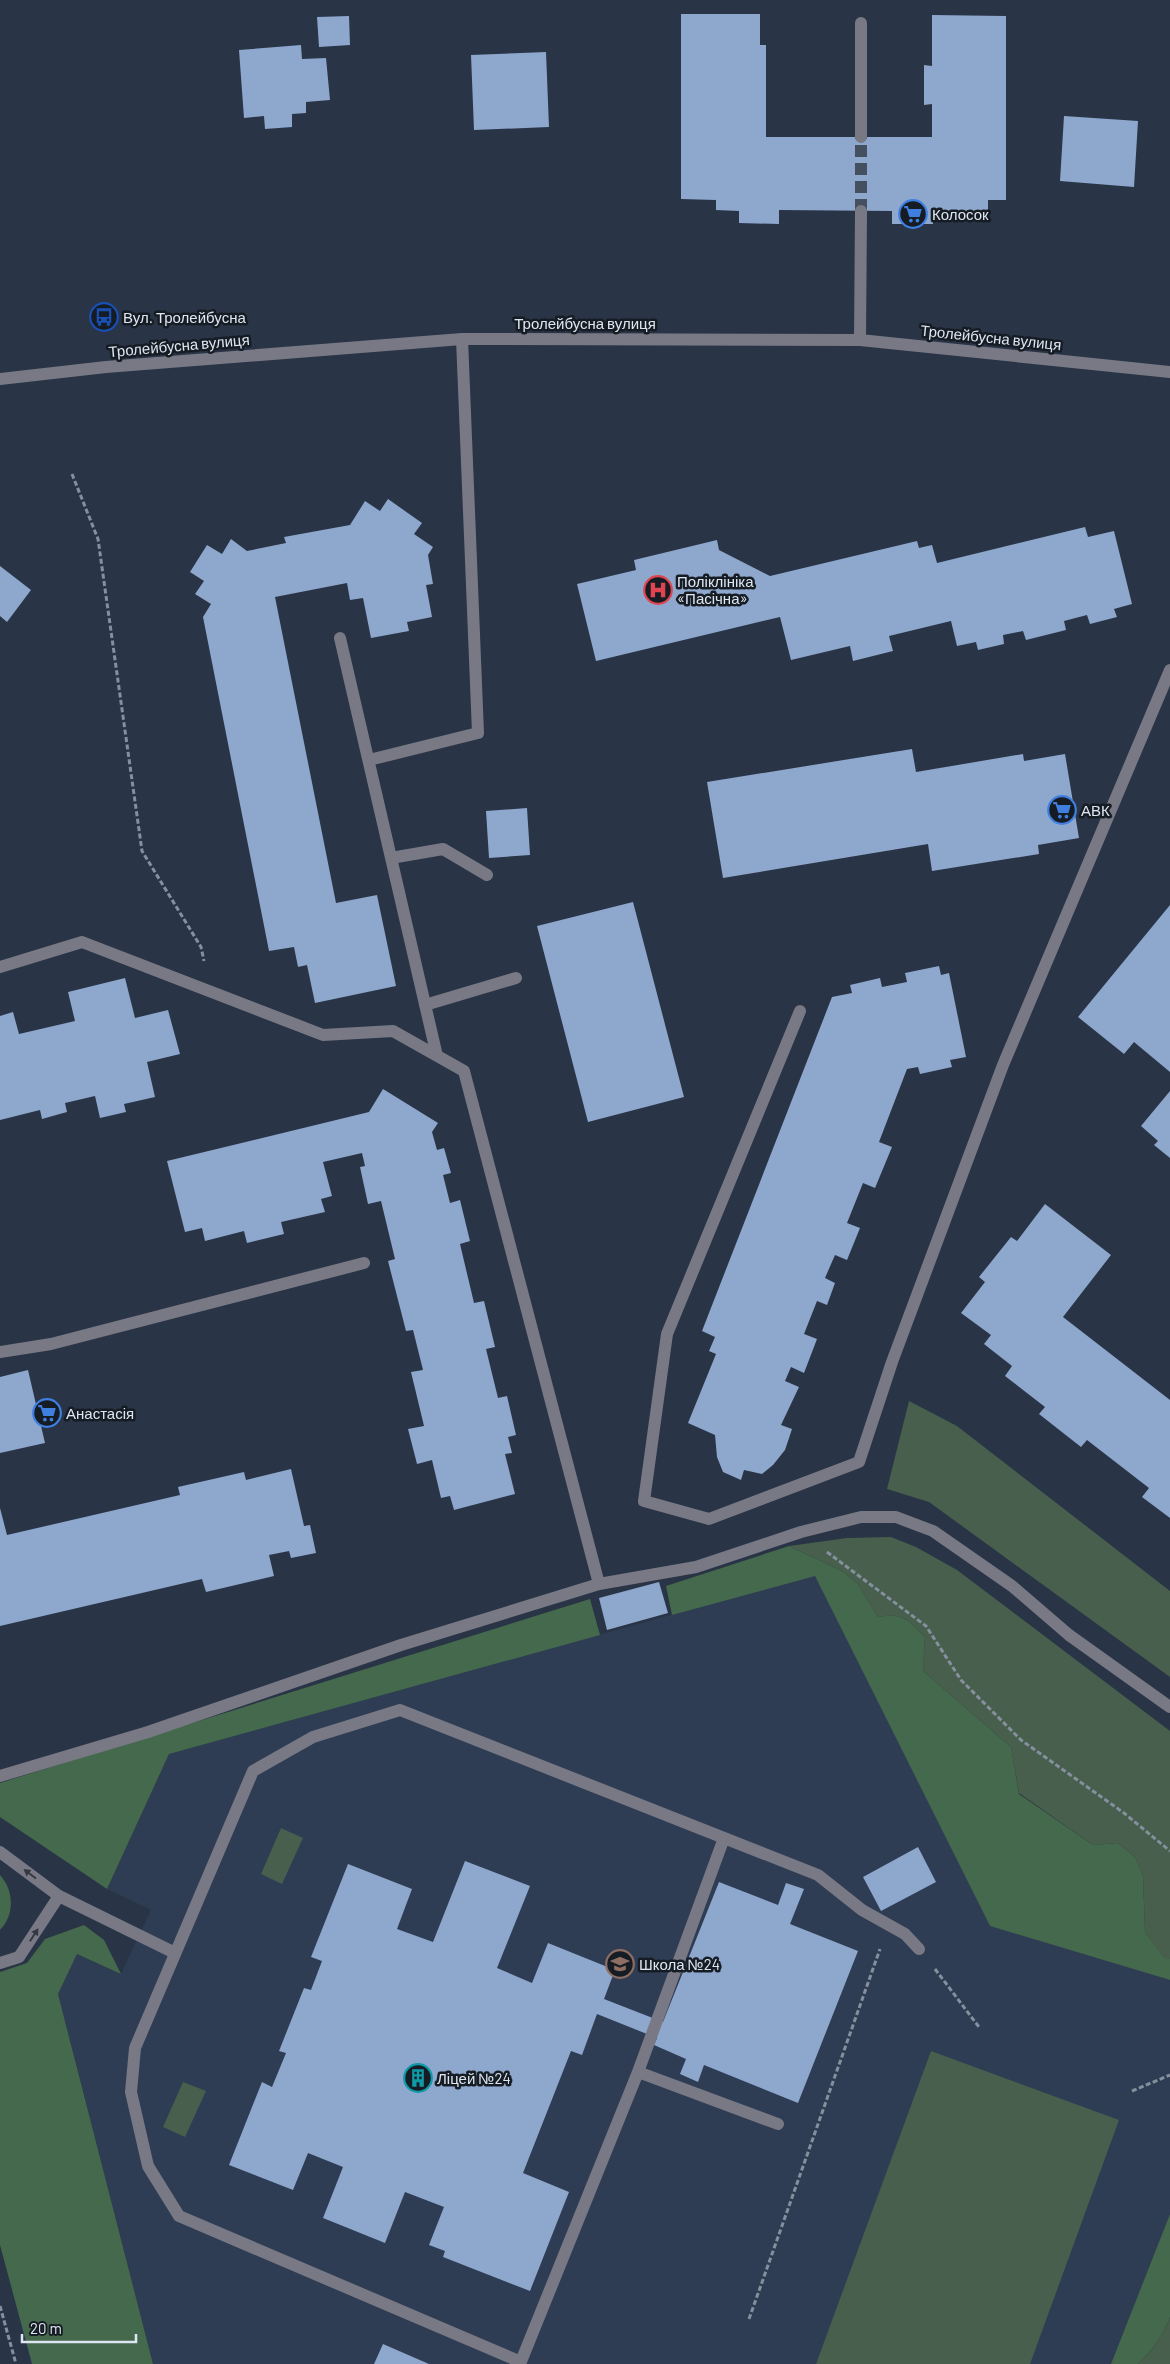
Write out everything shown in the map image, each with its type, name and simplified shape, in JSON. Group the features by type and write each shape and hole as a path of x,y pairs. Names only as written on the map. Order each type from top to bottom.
{"street":[{"path":"861,23 861,137"},
{"path":"860,340 861,211"},
{"path":"369,760 478,733 462,339"},
{"name":"Тролейбусна вулиця","path":"0,379 106,367 462,339 860,340 1170,372"},
{"path":"340,638 437,1056"},
{"path":"800,1011 668,1334 644,1501 709,1519 859,1462 892,1362 1002,1065 1170,670"},
{"path":"391,858 444,848 487,875"},
{"path":"0,967 82,942 323,1035 393,1031 464,1071 598,1584"},
{"path":"425,1005 516,978"},
{"path":"0,1352 51,1344 364,1263"},
{"path":"0,1776 148,1732 401,1645 598,1584 696,1567 801,1532 861,1517 896,1517 933,1531 1012,1586 1069,1635 1170,1707"},
{"path":"724,1838 638,2072 520,2363 179,2216 148,2166 131,2092 135,2048 253,1771 313,1737 400,1710 818,1875 862,1910 905,1934 919,1949"},
{"path":"0,1852 59,1896 175,1953"},
{"path":"0,1962 20,1957 59,1896"},
{"path":"638,2072 778,2124"}],"path":[{"path":"72,474 98,539 142,851 201,947 211,992"},
{"path":"801,1532 926,1626 962,1680 1021,1740 1124,1813 1170,1851"},
{"path":"749,2319 889,1925"},
{"path":"919,1949 979,2027"},
{"path":"1132,2090 1170,2075"},
{"path":"0,2306 16,2364"}],"shaded area":[{"name":"Школа №24","path":"815,1575 990,1926 1170,1980 1170,2214 1111,2364 153,2364 58,1994 77,1954 121,1974 151,1910 107,1889 169,1754"}],"green space":[{"path":"909,1401 957,1426 1170,1591 1170,1677 929,1502 887,1489"},
{"path":"891,1537 916,1547 957,1570 1170,1731 1170,1959 1164,1959 1145,1932 1143,1875 1135,1857 1118,1843 1093,1845 1019,1793 1011,1747 923,1671 925,1637 909,1622 900,1617 878,1617 858,1584 842,1571 789,1546 847,1538"},
{"path":"789,1546 842,1571 858,1584 878,1617 894,1616 905,1619 925,1637 923,1671 1011,1747 1019,1794 1093,1845 1118,1843 1135,1857 1143,1875 1145,1932 1164,1958 1170,1959 1170,1980 990,1926 815,1576 672,1615 666,1586"},
{"path":"590,1599 600,1635 169,1754 107,1889 0,1817 0,1783"},
{"path":"281,1828 303,1838 282,1884 261,1874"},
{"path":"0,1875 8,1888 11,1902 8,1917 0,1930"},
{"path":"84,1925 104,1940 121,1974 77,1954 58,1994 153,2364 32,2364 0,2245 0,1972 27,1963 45,1939"},
{"path":"931,2051 1119,2120 1030,2364 816,2364"},
{"path":"183,2082 206,2091 185,2137 163,2127"},
{"path":"1170,2214 1170,2317 1157,2342 1138,2364 1111,2364"},
{"path":"1170,2317 1170,2364 1138,2364 1157,2342"}],"building":[{"path":"681,14 760,14 760,45 766,45 766,137 932,137 932,104 924,105 924,65 932,66 932,15 1006,16 1006,200 988,200 988,212 933,211 933,224 892,224 892,211 779,210 779,224 739,223 739,211 716,210 716,200 681,199"},
{"path":"349,16 350,45 319,47 317,17"},
{"path":"301,45 302,59 326,58 330,100 306,102 306,113 292,114 292,127 265,129 264,116 244,118 239,50"},
{"path":"546,52 549,127 474,130 471,55"},
{"path":"1064,116 1138,121 1134,187 1060,181"},
{"path":"388,499 422,523 414,534 433,547 428,555 433,584 426,585 432,617 407,622 409,631 371,638 363,598 350,600 347,583 275,597 336,903 377,895 396,986 315,1003 307,965 298,967 294,947 269,951 203,617 211,604 195,594 204,581 190,572 207,545 222,554 231,539 247,551 286,543 284,537 350,525 365,501 380,511"},
{"path":"1085,527 1088,537 1114,531 1132,604 1114,609 1117,617 1090,624 1087,615 1064,621 1066,630 1026,640 1023,631 1003,635 1004,644 978,650 976,642 957,646 951,621 889,636 893,651 853,661 850,646 791,660 780,617 596,661 577,584 636,570 634,560 717,540 719,550 770,576 917,541 919,548 932,545 937,563"},
{"path":"0,566 31,590 7,622 0,616"},
{"path":"912,749 916,772 1023,754 1024,761 1065,754 1079,838 1038,845 1039,854 932,871 928,844 723,878 707,782"},
{"path":"527,808 530,855 489,858 486,811"},
{"path":"633,902 684,1097 588,1122 537,926"},
{"path":"1170,905 1170,1072 1134,1042 1124,1054 1078,1017"},
{"path":"939,966 941,975 949,973 966,1057 950,1060 952,1067 920,1074 918,1067 907,1069 879,1142 892,1147 875,1188 863,1183 847,1223 860,1228 847,1260 835,1255 825,1278 835,1283 827,1305 817,1301 804,1334 817,1339 804,1373 791,1367 785,1381 799,1387 781,1425 792,1429 785,1450 773,1465 762,1474 744,1470 741,1480 723,1472 717,1457 715,1435 688,1423 716,1354 709,1351 715,1337 702,1331 832,997 852,993 850,985 880,978 882,987 907,982 905,973"},
{"path":"125,978 135,1018 168,1010 180,1054 147,1062 155,1097 124,1104 126,1112 100,1118 95,1096 65,1103 67,1112 42,1119 40,1110 0,1120 0,1016 13,1012 19,1034 75,1021 68,992"},
{"path":"383,1089 438,1123 432,1132 437,1150 444,1148 451,1173 443,1175 450,1203 460,1200 470,1241 460,1244 474,1303 484,1301 495,1347 486,1349 498,1398 507,1396 516,1435 508,1437 512,1453 505,1454 515,1494 454,1510 450,1496 441,1498 432,1460 417,1464 408,1429 424,1426 411,1372 423,1370 413,1330 406,1331 388,1261 395,1259 381,1201 368,1204 360,1167 365,1166 362,1153 323,1162 332,1196 321,1199 325,1212 281,1222 284,1234 247,1243 244,1231 205,1241 202,1228 185,1232 167,1161 369,1112"},
{"path":"1170,1091 1170,1158 1154,1145 1158,1141 1141,1126"},
{"path":"1045,1204 1111,1255 1063,1317 1170,1400 1170,1518 1142,1497 1149,1488 1087,1440 1081,1447 1039,1414 1045,1407 1005,1376 1012,1366 984,1344 991,1335 961,1313 985,1282 979,1277 1011,1237 1017,1241"},
{"path":"28,1370 45,1443 0,1453 0,1377"},
{"path":"291,1469 304,1526 310,1525 316,1553 291,1558 289,1551 269,1555 274,1576 206,1592 202,1579 0,1626 0,1508 7,1535 180,1495 178,1487 244,1472 246,1480"},
{"path":"659,1582 668,1613 607,1630 599,1598"},
{"path":"918,1847 936,1882 881,1911 863,1877"},
{"name":"Ліцей №24","path":"465,1861 530,1886 497,1968 532,1983 548,1943 615,1970 604,1999 663,2022 719,1882 778,1905 786,1883 804,1889 790,1924 858,1951 798,2103 704,2065 698,2082 680,2074 686,2059 654,2045 657,2038 597,2014 582,2055 571,2051 523,2173 569,2192 530,2291 443,2257 445,2251 429,2245 444,2207 405,2192 385,2243 323,2218 343,2167 308,2153 293,2190 229,2165 262,2082 272,2087 286,2053 279,2051 304,1988 311,1990 322,1961 311,1957 348,1864 412,1889 397,1929 433,1942"},
{"path":"383,2344 429,2364 374,2364"}],"tunnel":[{"path":"861,137 861,211"}],"place":[{"name":"Колосок","path":"913,214"},
{"name":"Вул. Тролейбусна","path":"104,317"},
{"name":"Поліклініка «Пасічна»","path":"658,590"},
{"name":"АВК","path":"1062,810"},
{"name":"Анастасія","path":"47,1413"},
{"name":"Школа №24","path":"620,1964"},
{"name":"Ліцей №24","path":"418,2078"}]}
